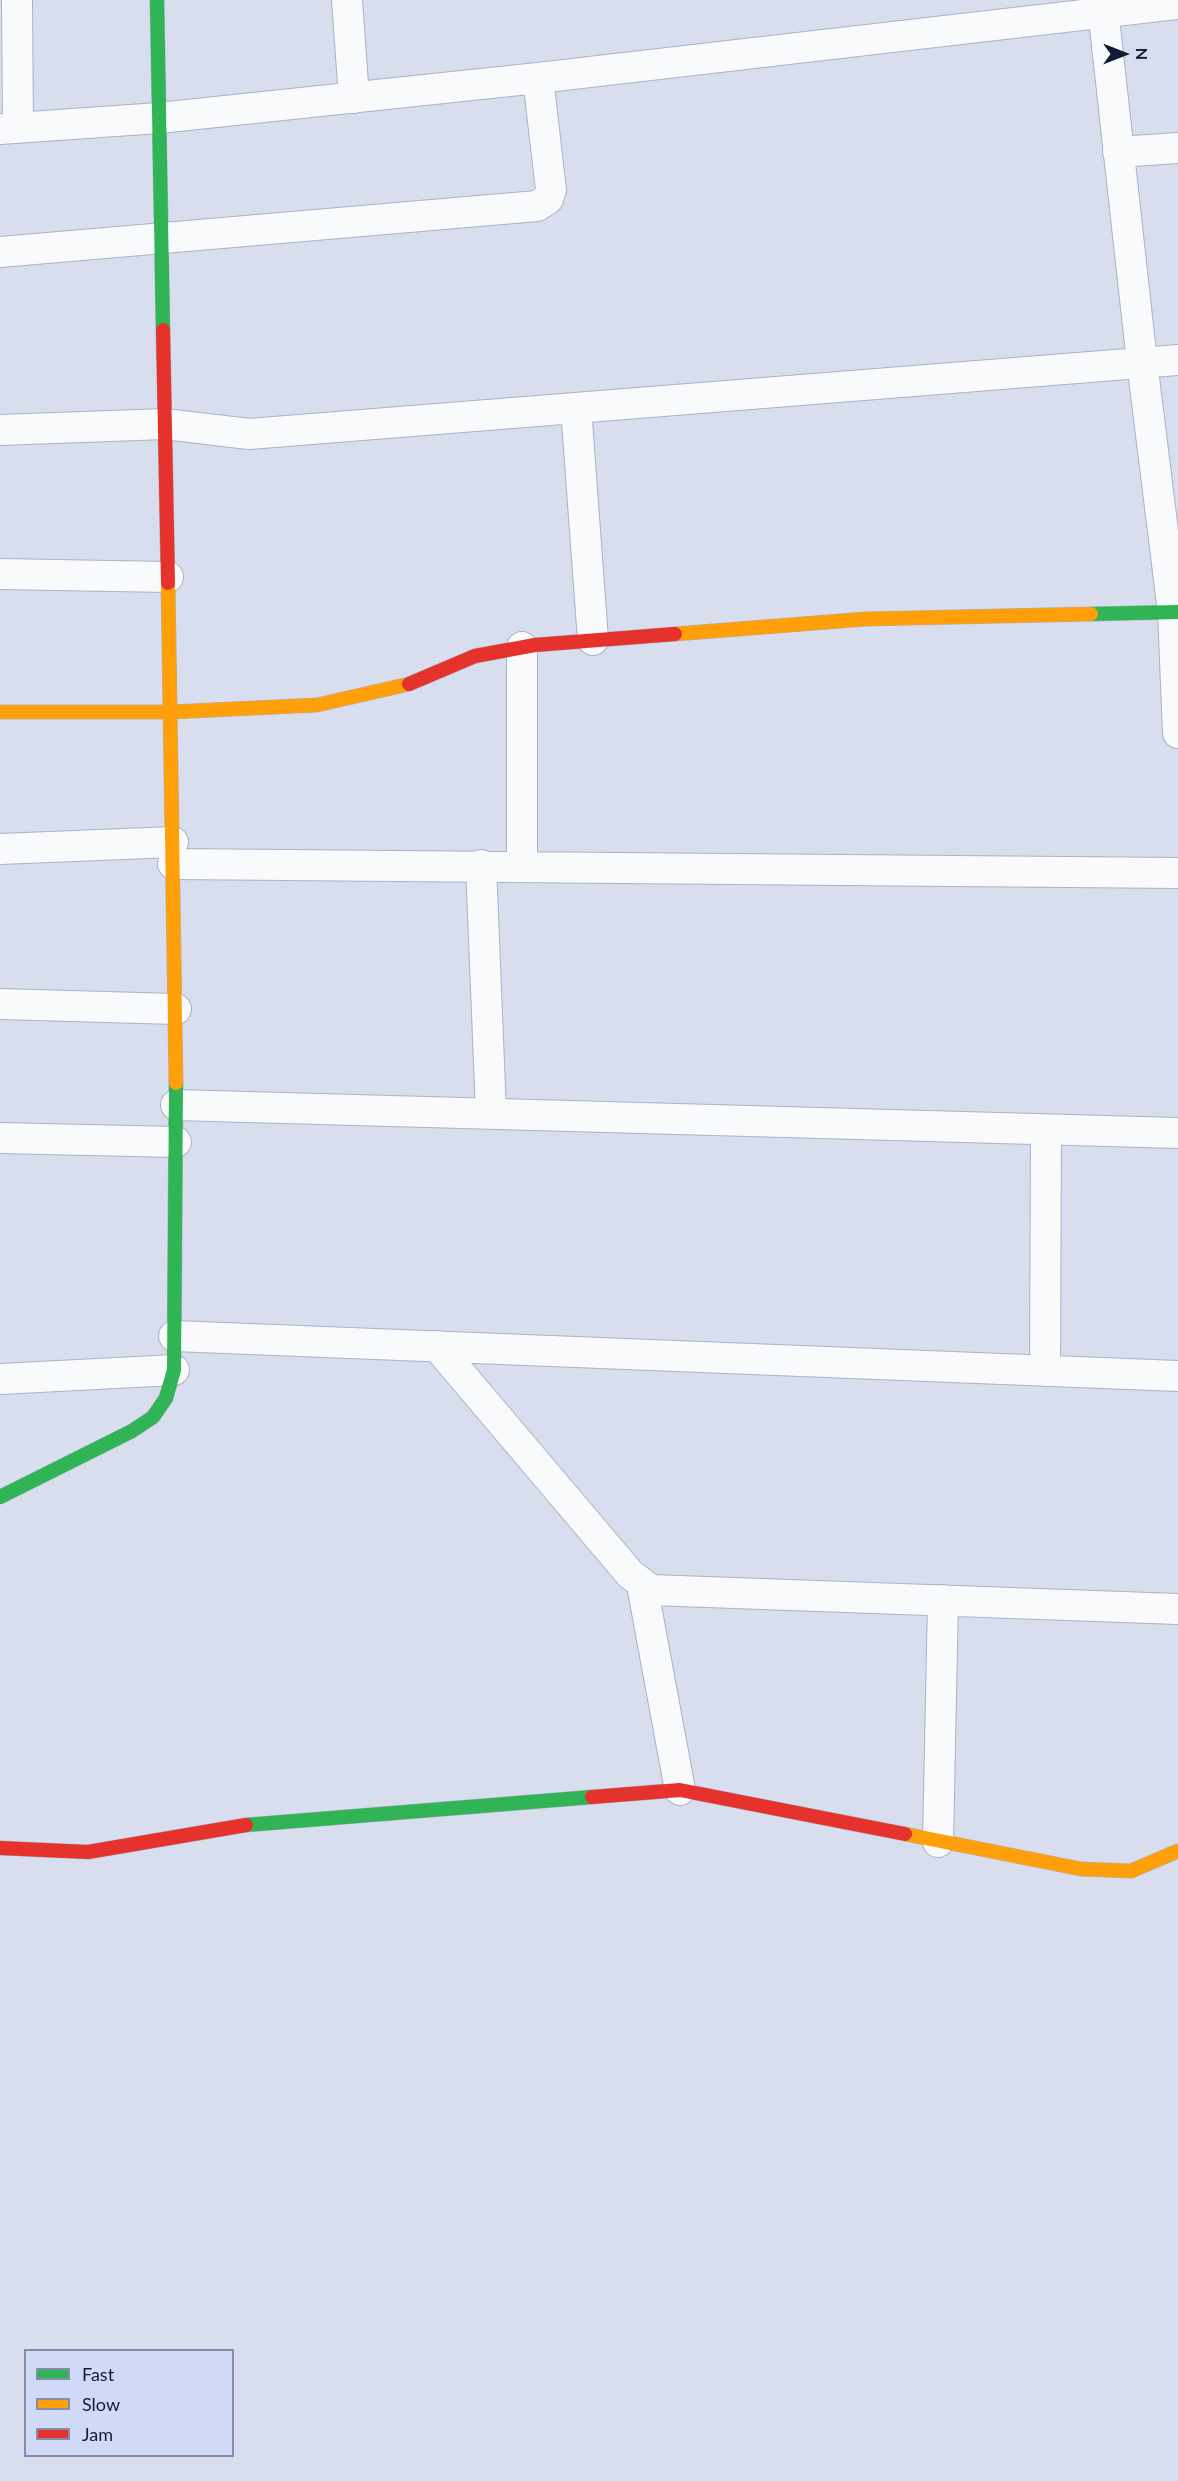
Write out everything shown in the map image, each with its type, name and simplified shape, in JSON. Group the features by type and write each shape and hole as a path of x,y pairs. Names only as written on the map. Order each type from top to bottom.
{"street":[{"path":"17,0 9,128 159,118 354,98 538,78 1103,6 1178,4"},
{"path":"0,1497 132,1431 153,1417 166,1398 174,1370 176,1009 157,0"},
{"path":"347,0 354,98"},
{"path":"1103,6 1142,362 1175,612 1178,733"},
{"path":"0,252 537,206 548,199 551,190 538,78"},
{"path":"1118,152 1178,148"},
{"path":"0,430 165,424 249,434 1178,360"},
{"path":"576,408 593,640"},
{"path":"0,574 168,577"},
{"path":"0,712 170,712 317,705 412,683 475,656 522,647 593,640 866,619 1175,612"},
{"path":"522,647 522,866"},
{"path":"0,849 522,866 1178,873"},
{"path":"481,865 491,1113"},
{"path":"0,1004 176,1009"},
{"path":"176,1105 1178,1133"},
{"path":"1045,1371 1046,1130"},
{"path":"0,1138 176,1142"},
{"path":"174,1336 1178,1376"},
{"path":"437,1346 630,1574 651,1590 1178,1609"},
{"path":"0,1379 174,1370"},
{"path":"642,1585 680,1790"},
{"path":"938,1842 943,1600"},
{"path":"0,1848 88,1852 252,1824 680,1790 1081,1869 1131,1871 1178,1851"}],"traffic: fast":[{"path":"157,0 163,330"},
{"path":"1091,614 1178,612"},
{"path":"0,1497 132,1431 153,1417 166,1398 174,1370 176,1083"},
{"path":"246,1825 592,1797"}],"traffic: slow":[{"path":"168,583 176,1083"},
{"path":"675,634 866,619 1091,614"},
{"path":"0,712 170,712 317,705 409,684"},
{"path":"905,1834 1081,1869 1131,1871 1178,1851"}],"traffic: jam":[{"path":"163,330 168,583"},
{"path":"409,684 475,656 535,645 675,634"},
{"path":"592,1797 680,1790 905,1834"},
{"path":"0,1848 88,1852 246,1825"}]}
